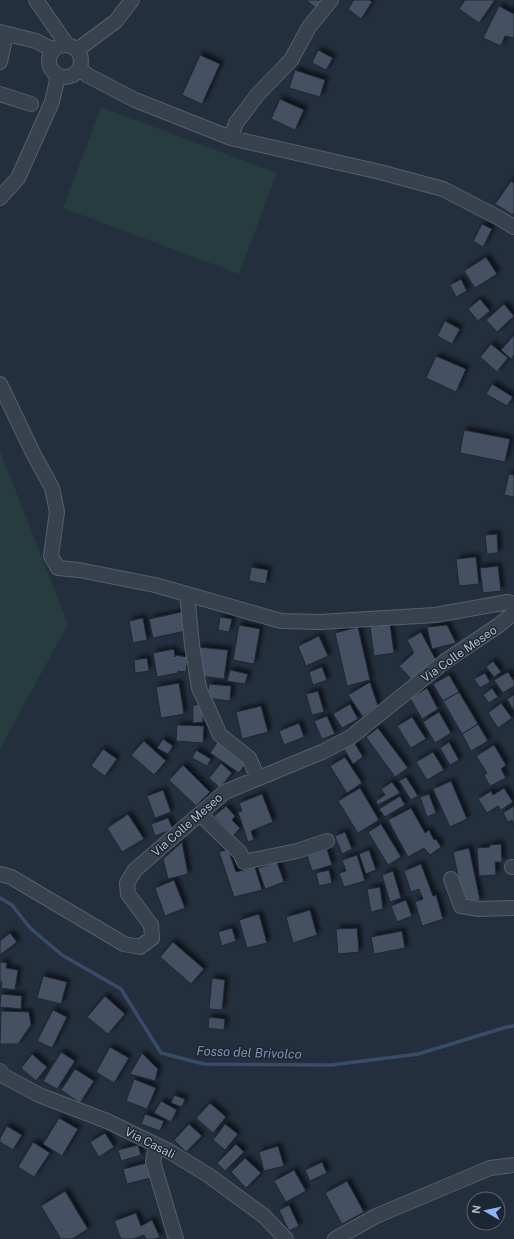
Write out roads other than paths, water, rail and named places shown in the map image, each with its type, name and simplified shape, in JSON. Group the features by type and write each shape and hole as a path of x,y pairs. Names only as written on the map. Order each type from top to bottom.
{"street":[{"path":"36,0 72,48 81,59 80,69 77,73 69,77 62,78 50,69 49,59 54,50 58,47 72,48 116,21 132,0"},
{"path":"231,138 236,123 258,94 291,60 309,27 331,0"},
{"path":"0,62 3,33 36,40 54,50"},
{"path":"80,69 87,75 135,100 231,138 380,172 443,189 514,227"},
{"path":"0,198 18,178 52,102 58,76"},
{"path":"0,94 30,104"},
{"path":"0,384 33,453 52,488 57,512 51,556 58,568 79,570 155,585 281,621 320,622 435,616 508,602 514,604"},
{"path":"187,594 192,645 199,688 220,735 249,758 258,778"},
{"name":"Via Colle Meseo","path":"0,874 11,876 124,944 140,947 152,938 151,925 128,894 127,883 135,870 225,792 322,752 351,737 444,662 499,625 514,613"},
{"path":"200,814 240,853 244,862 297,851 328,841"},
{"path":"451,879 461,906 479,909 514,908"},
{"name":"Via Casali","path":"0,1071 2,1075 39,1095 107,1121 169,1151 208,1175 264,1216 286,1239"},
{"path":"156,1145 153,1162 176,1239"},
{"path":"335,1239 376,1216 490,1168 514,1166"}],"waterway":[{"name":"Fosso del Brivolco","path":"0,898 12,905 30,928 62,955 121,989 161,1053 204,1064 331,1065 418,1054 514,1026"}]}
